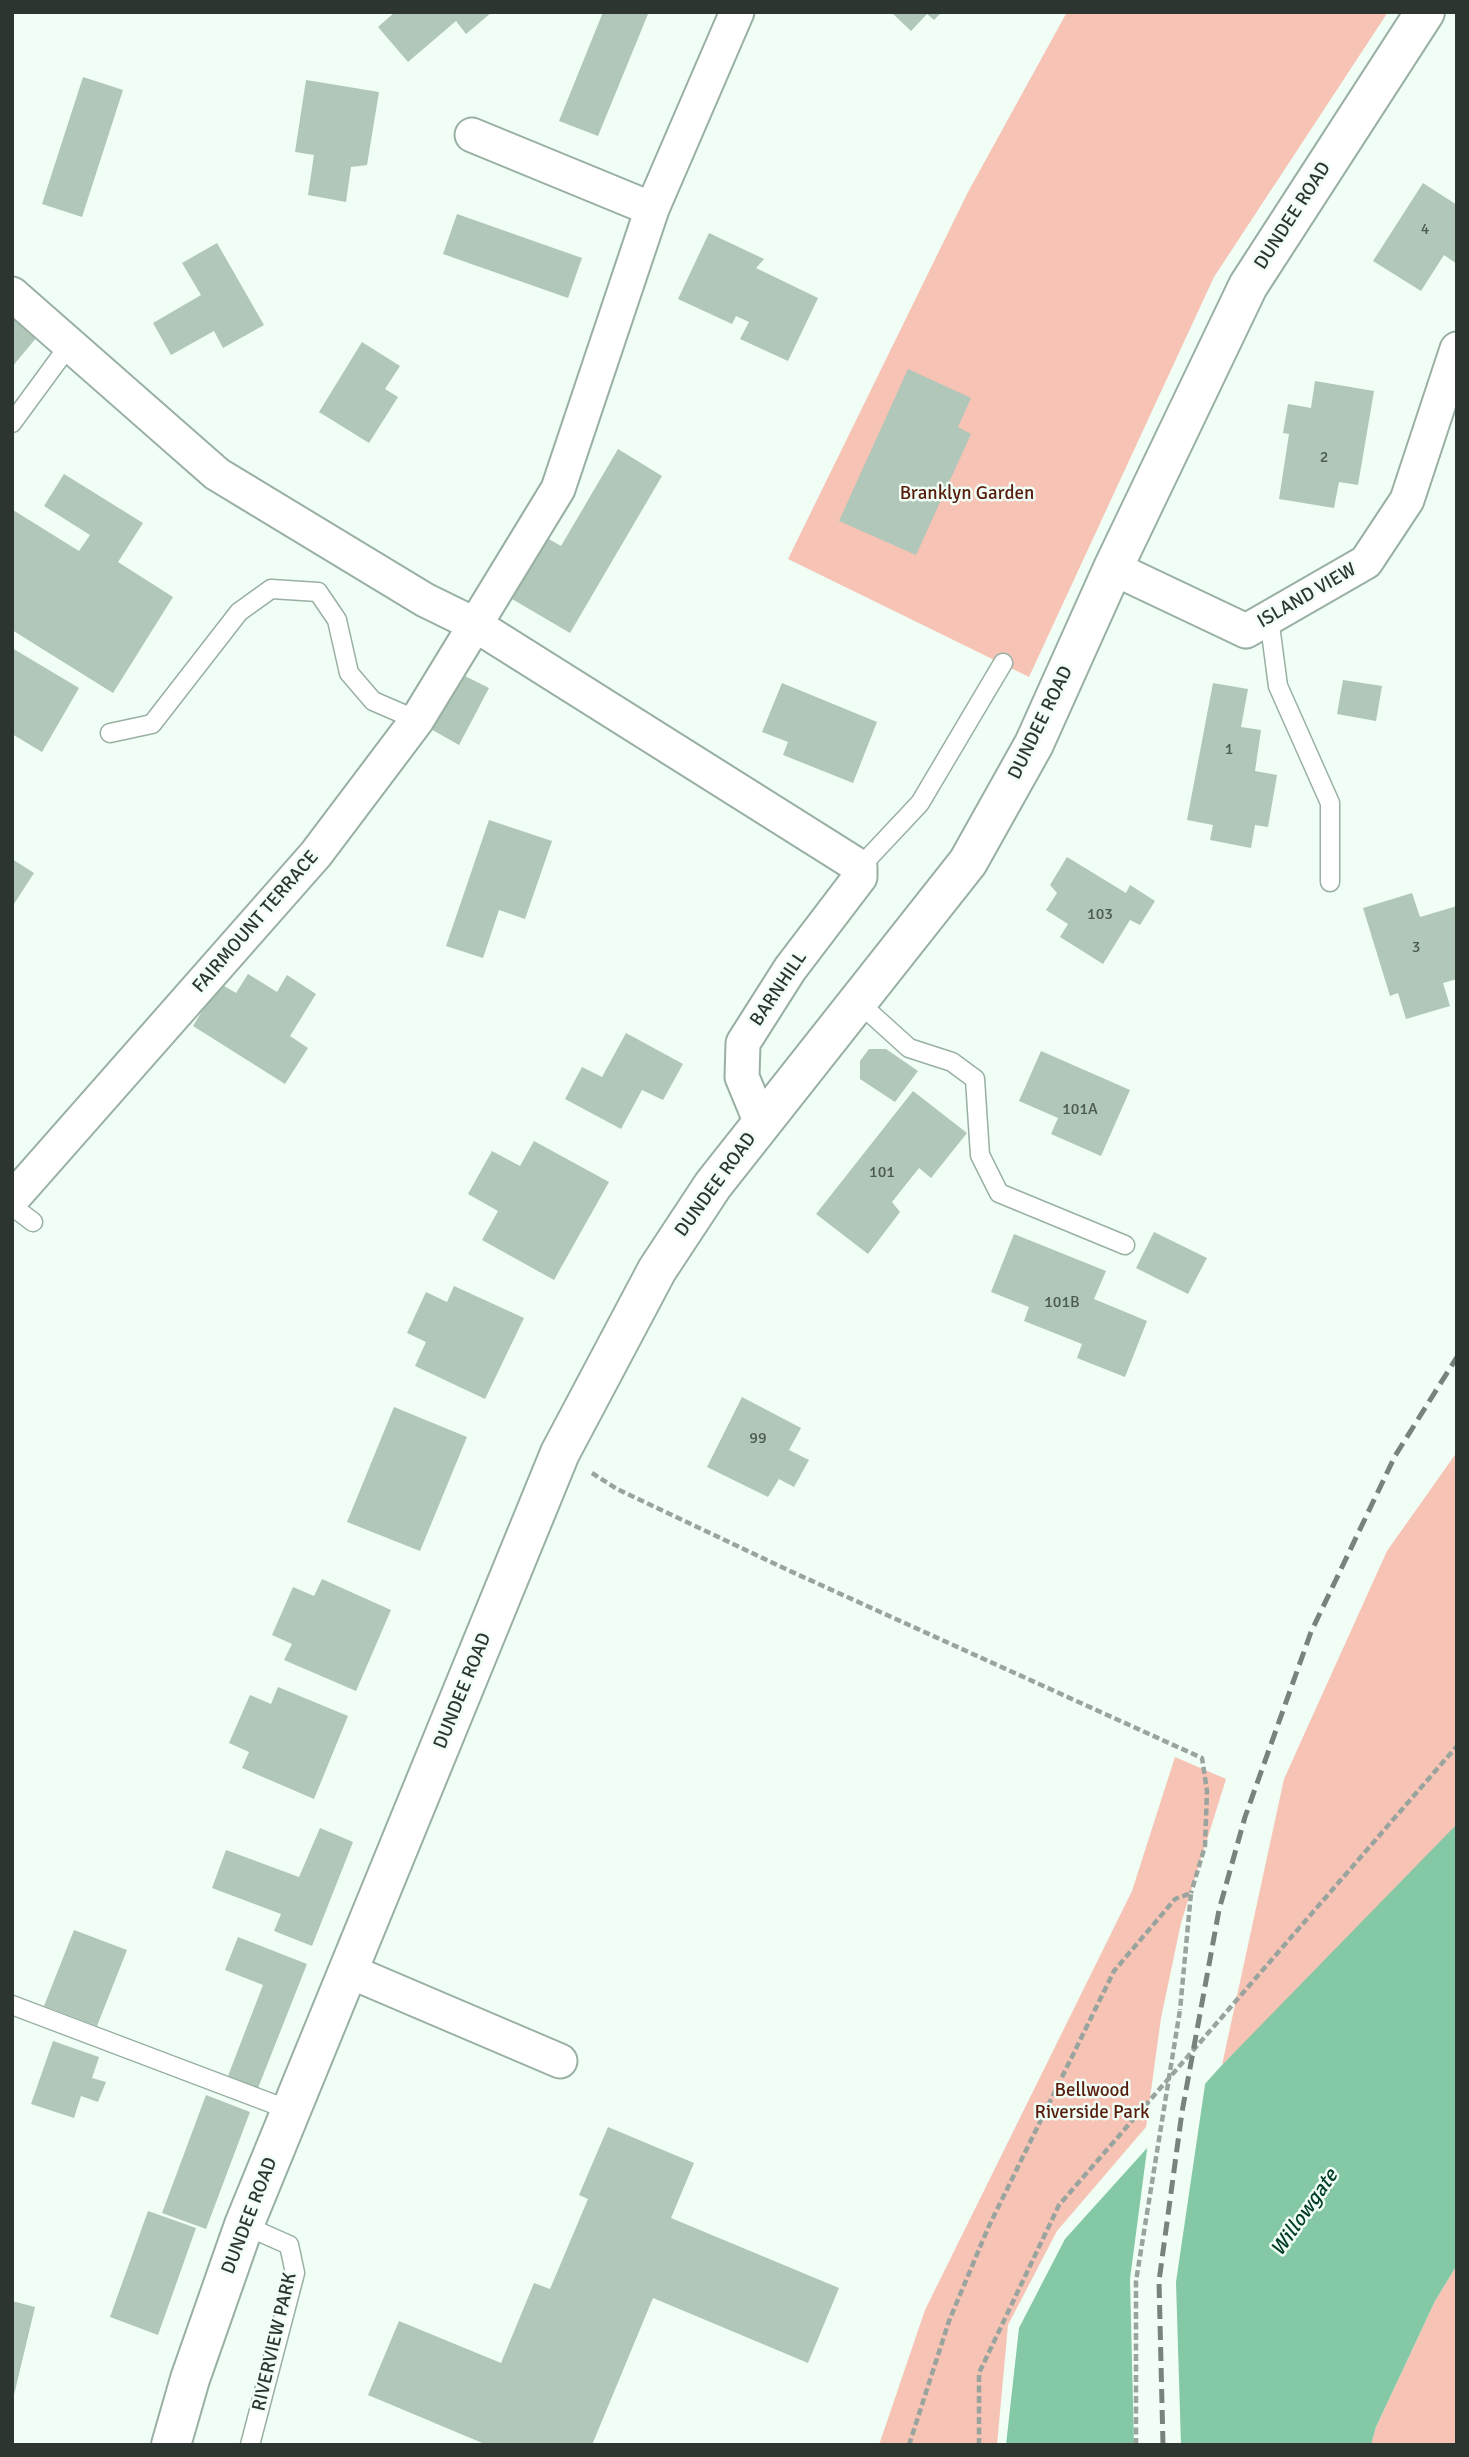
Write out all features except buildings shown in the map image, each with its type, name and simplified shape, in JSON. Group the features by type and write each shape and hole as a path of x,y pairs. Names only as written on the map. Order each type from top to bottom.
{"main road":[{"name":"DUNDEE ROAD","path":"171,2445 190,2379 244,2225 560,1453 657,1270 713,1185 968,862 1034,744 1113,568 1248,286 1425,12"}],"street":[{"name":"FAIRMOUNT TERRACE","path":"22,1210 316,854 417,720 558,489 652,209 737,12"},
{"path":"472,135 652,209"},
{"path":"12,294 167,433 217,474 425,600 474,624 860,867"},
{"name":"ISLAND VIEW","path":"1113,568 1247,631 1366,562 1407,500 1457,349"},
{"name":"BARNHILL","path":"761,1123 742,1077 743,1043 790,969 860,877 860,867"},
{"path":"349,1970 560,2061"}],"lane":[{"path":"12,423 70,344"},
{"path":"110,733 152,724 239,612 271,589 318,592 337,620 349,673 373,701 417,720"},
{"path":"1269,618 1278,686 1330,803 1330,882"},
{"path":"860,867 920,803 1003,663"},
{"path":"857,1002 909,1048 952,1062 975,1079 980,1155 999,1193 1125,1245"},
{"path":"12,1206 22,1210"},
{"path":"12,2005 292,2111"},
{"name":"RIVERVIEW PARK","path":"244,2225 289,2245 295,2273 250,2445"}],"path":[{"path":"560,1453 617,1489 1042,1688 1202,1758 1207,1791 1205,1846 1191,1893 1180,2010 1136,2281 1136,2445"},
{"path":"979,2445 979,2373 1059,2205 1457,1746"},
{"path":"909,2445 950,2321 988,2228 1114,1971 1175,1899 1191,1893"}],"green space":[{"name":"Branklyn Garden","path":"1067,12 1388,12 1214,277 1029,677 788,559 968,192"},
{"path":"1457,1452 1457,1831 1222,2065 1284,1779 1387,1551"},
{"name":"Bellwood Riverside Park","path":"1175,1757 1226,1779 1181,1923 1161,2018 1146,2127 1057,2231 1008,2325 997,2445 879,2445 925,2310 1132,1891"},
{"path":"1457,2265 1457,2445 1371,2445 1376,2427 1435,2301"}],"water":[{"name":"Willowgate","path":"1457,1824 1457,2265 1435,2301 1376,2427 1371,2445 1006,2445 1019,2328 1065,2239 1222,2065"}],"pier":[{"path":"1206,2078 1176,2282 1181,2445 1134,2445 1130,2279 1148,2142"}],"railway":[{"path":"1163,2445 1159,2281 1182,2112 1219,1910 1245,1817 1311,1632 1395,1456 1457,1357"}]}
